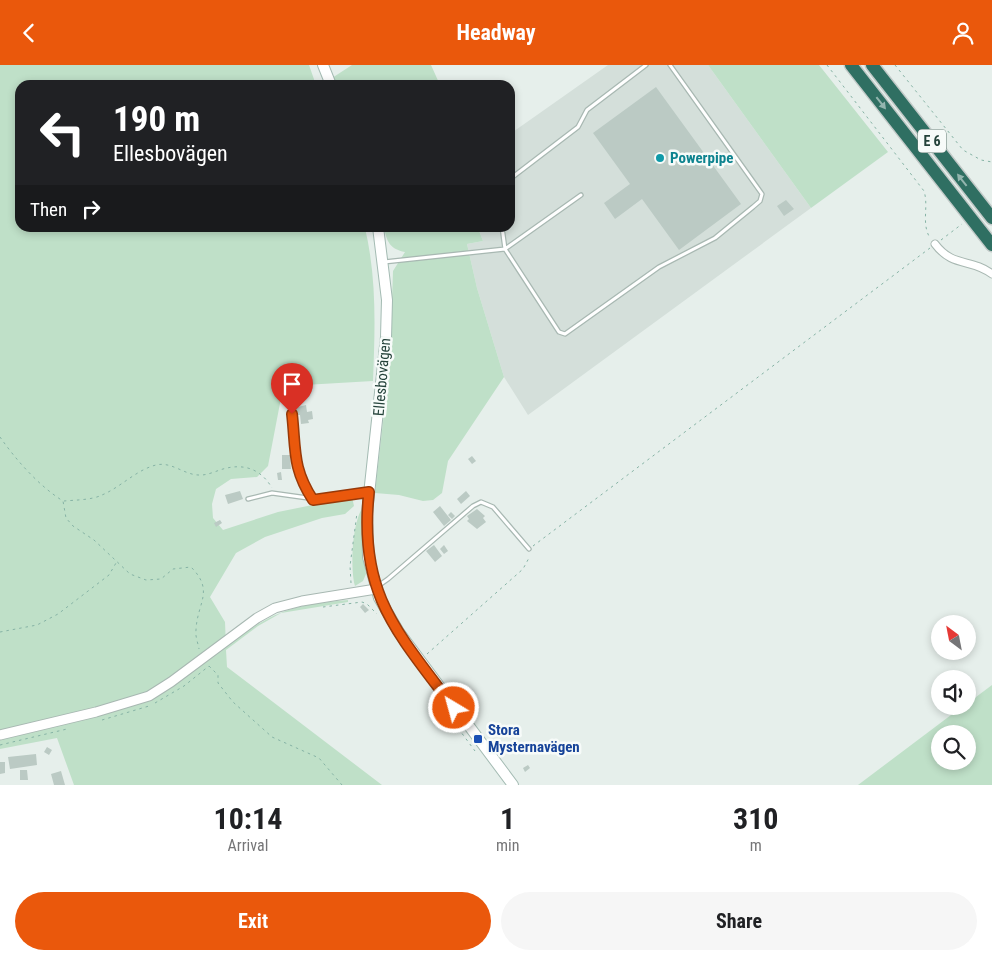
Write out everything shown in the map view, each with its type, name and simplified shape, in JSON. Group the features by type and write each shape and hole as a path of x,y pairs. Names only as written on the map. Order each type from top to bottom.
{"highway":[{"name":"E 6","path":"851,65 992,245"},
{"name":"E 6","path":"872,65 992,218"}],"main road":[{"path":"323,65 329,80"},
{"name":"Ellesbovägen","path":"379,232 387,300 386,337 367,513 368,557 384,610 419,660 514,785"}],"street":[{"path":"935,244 944,256 983,268 992,274"},
{"path":"0,735 96,712 143,698 171,683 257,617 275,608 302,601 376,588"}],"lane":[{"path":"515,175 578,127 587,110 646,65"},
{"path":"503,232 506,249 559,332 565,334 659,267 715,238 760,201 762,194 670,65"},
{"path":"383,262 506,249 580,195"},
{"path":"290,401 294,454 299,476 313,500"},
{"path":"248,499 274,494 313,500 369,492"},
{"path":"376,588 472,506 481,502 493,507 529,549"}],"path":[{"path":"827,65 924,191 927,201 925,225 935,244"},
{"path":"895,65 964,150 981,160 992,162"},
{"path":"419,660 523,569 530,559 529,549 962,224"},
{"path":"0,437 18,459 52,493 63,501 101,496 158,464 168,465 200,476 224,468 247,467 256,470 265,477 274,494"},
{"path":"63,501 66,518 73,527 110,553 116,563 130,575 146,580 162,579 173,569 192,567 205,587 196,630 200,653 203,658"},
{"path":"0,632 37,625 58,613 109,575 116,563"},
{"path":"320,607 362,602 367,604 378,615"},
{"path":"102,720 131,713 163,699 209,665 218,675 218,683 233,701 272,737 319,758 342,785"},
{"path":"434,695 437,703 478,754"},
{"path":"0,745 68,728"}],"shaded area":[{"path":"608,65 708,65 811,208 528,415 504,377 477,288 467,244 483,241 480,232 515,232 515,130"}],"green space":[{"path":"0,65 309,65 314,80 15,80 15,232 366,232 372,266 375,323 373,381 287,386 281,398 268,466 257,477 231,479 216,489 212,504 213,518 223,530 278,512 352,497 354,506 345,514 322,518 265,537 236,553 210,597 225,622 226,646 257,625 282,612 311,605 348,600 348,602 281,613 258,626 226,650 227,667 382,785 74,785 57,738 0,749"},
{"path":"352,65 431,65 438,80 333,80 332,78"},
{"path":"708,65 819,65 888,152 811,208"},
{"path":"385,232 480,232 483,241 467,244 477,288 504,377 448,461 442,493 433,500 423,501 399,495 375,493 390,360 393,271 405,252 393,247"},
{"path":"363,507 362,537 366,574 363,581 355,586 353,578 354,534 359,514"},
{"path":"992,685 992,785 858,785 931,730 931,770 976,770 976,725 938,725 951,715 976,715 976,697"}],"building":[{"name":"Powerpipe","path":"656,87 741,204 679,250 642,199 615,219 604,203 630,184 593,133"},
{"path":"786,200 794,209 784,216 777,206"},
{"path":"306,405 307,412 312,411 313,419 308,420 309,423 301,424 300,415 295,415 294,408"},
{"path":"282,455 290,455 291,469 282,469"},
{"path":"472,456 476,461 472,464 468,459"},
{"path":"281,472 282,480 278,480 277,473"},
{"path":"240,491 243,499 228,504 225,495"},
{"path":"466,491 470,496 461,504 457,499"},
{"path":"440,506 451,520 444,526 433,512"},
{"path":"477,509 485,516 483,518 486,522 477,529 467,521 469,519 467,516"},
{"path":"451,512 455,516 452,519 448,515"},
{"path":"220,520 222,523 216,527 214,523"},
{"path":"434,545 442,556 435,562 426,551"},
{"path":"444,545 448,551 444,554 440,549"},
{"path":"363,604 369,610 365,613 360,607"},
{"path":"47,747 52,750 49,755 44,752"},
{"path":"36,754 37,765 10,769 8,757"},
{"path":"0,762 5,762 5,773 0,774"},
{"path":"528,765 530,768 525,772 523,768"},
{"path":"20,770 27,770 28,780 20,780"},
{"path":"61,771 65,785 54,785 51,774"}],"place":[{"name":"Powerpipe","path":"660,158"},
{"name":"Stora Mysternavägen","path":"478,739"}],"route":[{"path":"292,414 294,454 299,476 313,500 369,492 367,513 368,557 379,598 384,610 399,632 454,708"}]}
